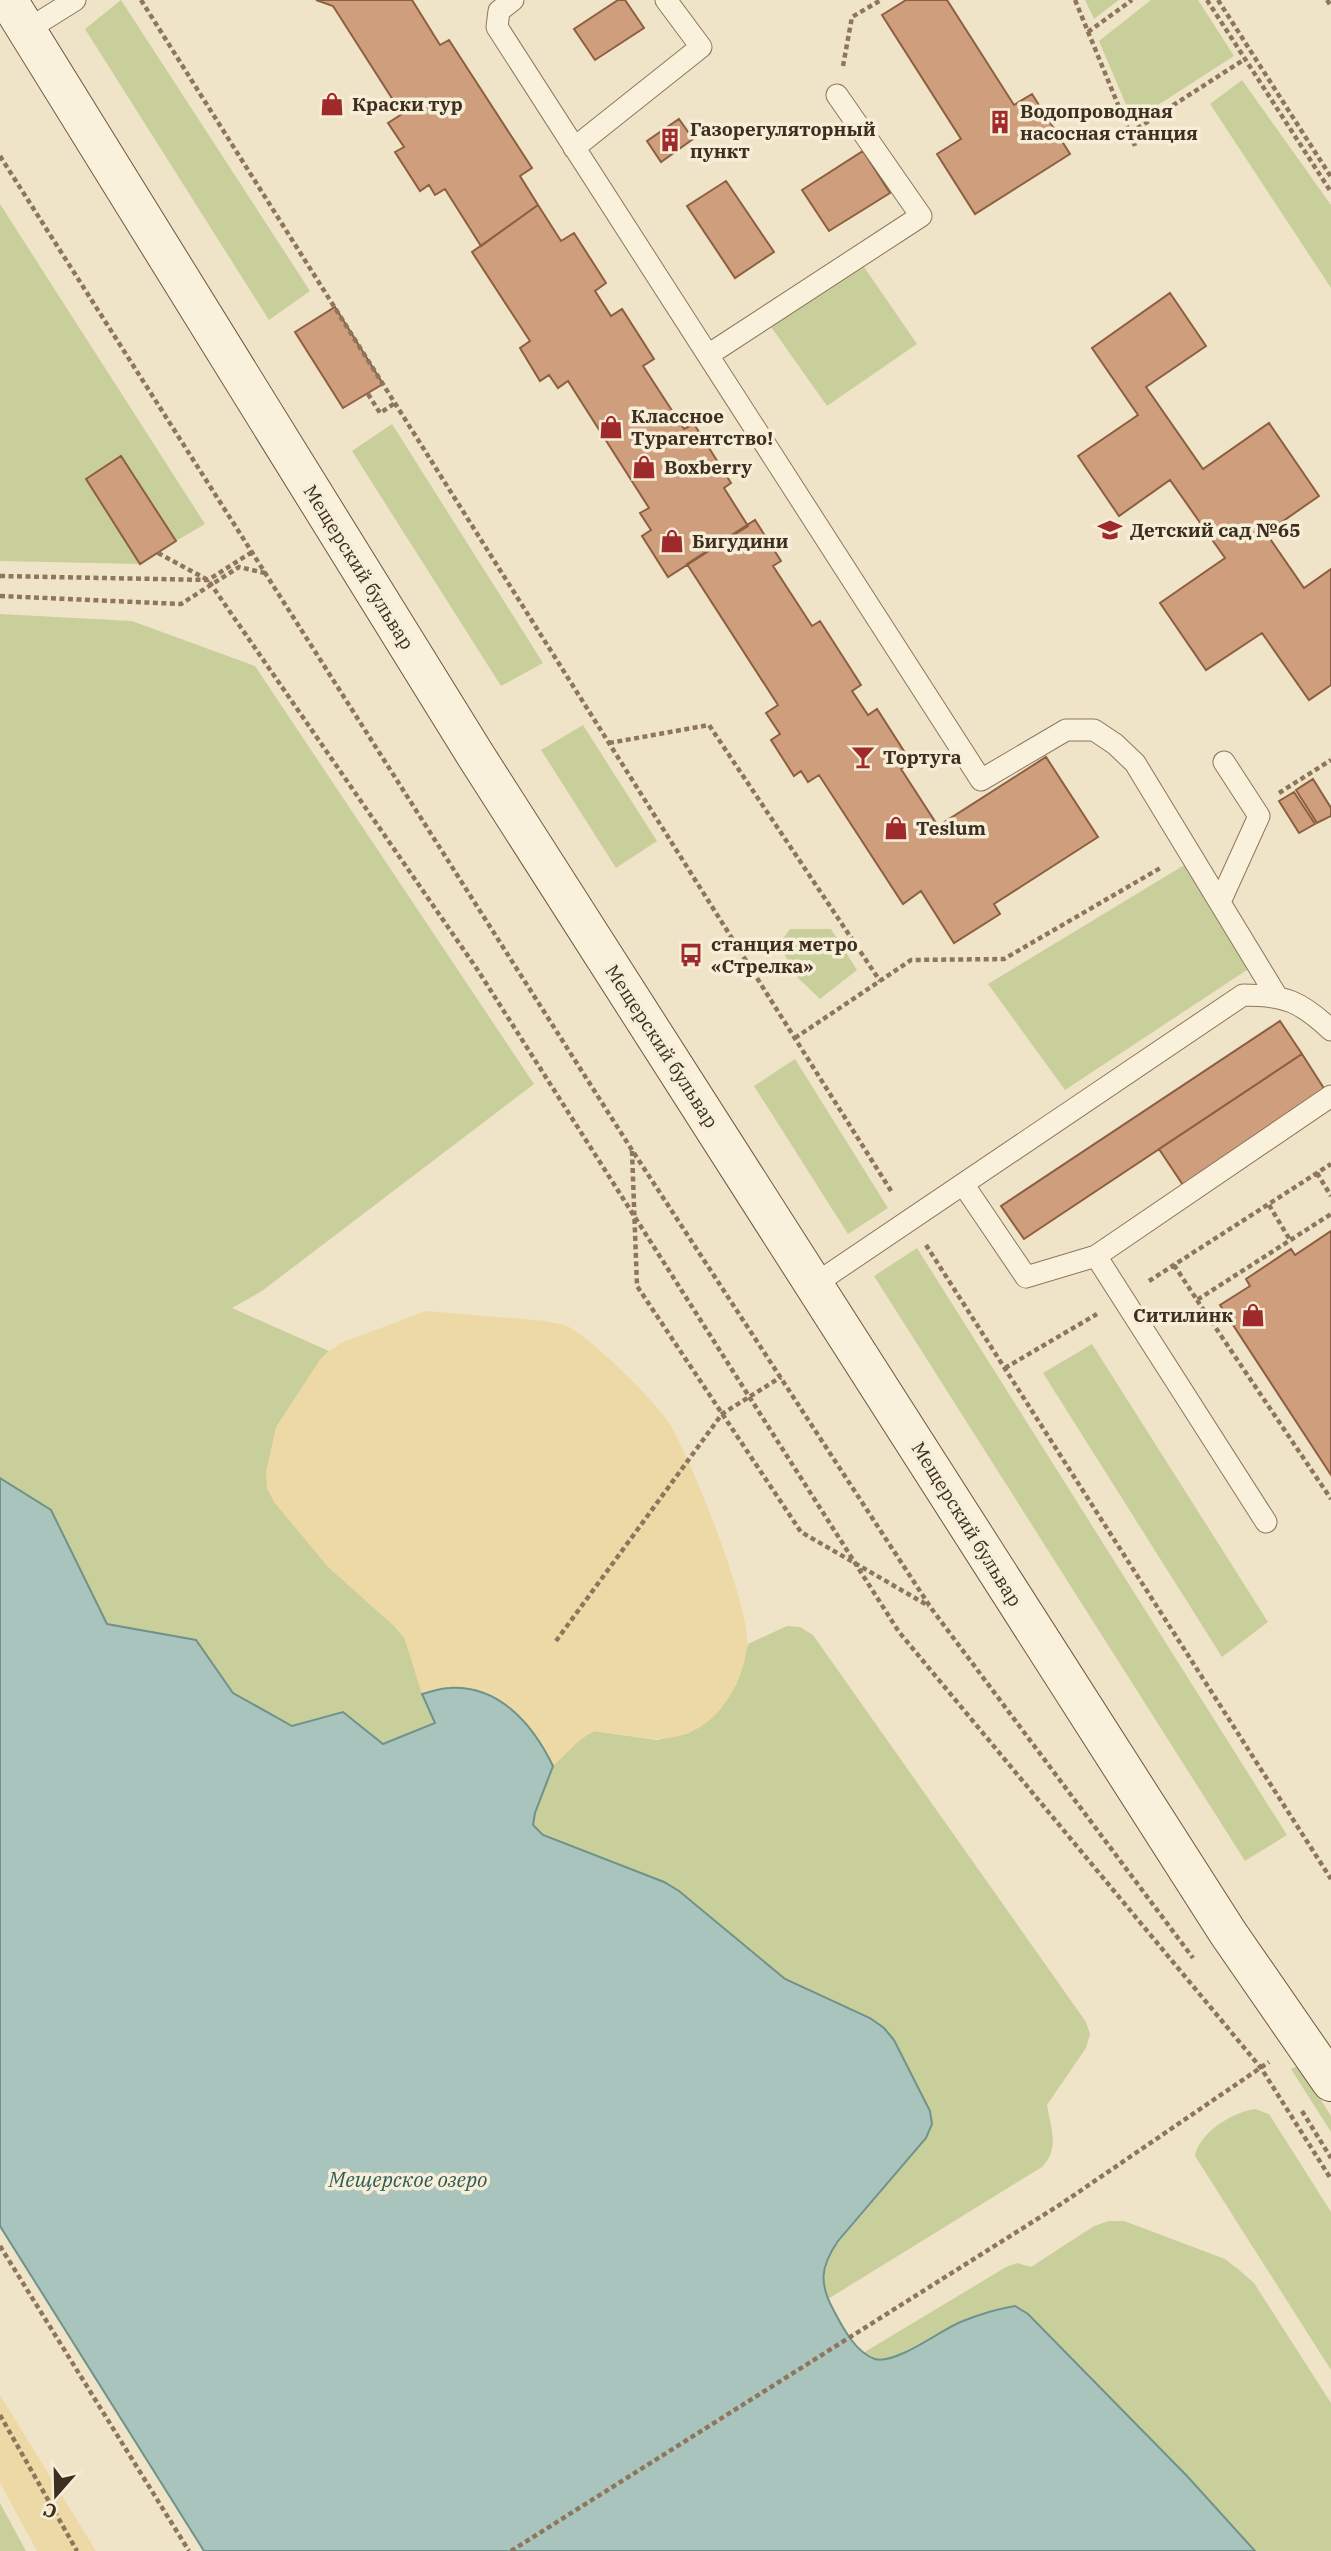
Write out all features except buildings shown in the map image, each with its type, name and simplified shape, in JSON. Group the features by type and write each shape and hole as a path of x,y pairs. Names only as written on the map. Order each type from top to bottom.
{"main road":[{"name":"Мещерский бульвар","path":"18,15 476,756 1228,1933 1331,2082"}],"lane":[{"path":"18,15 75,0"},
{"path":"513,0 499,11 497,27 981,780 1066,730 1094,730 1115,744 1135,763 1276,995"},
{"path":"575,148 701,47 666,0"},
{"path":"708,355 921,216 837,95"},
{"path":"1220,902 1259,816 1224,762"},
{"path":"815,1284 1243,995 1276,995 1311,1012 1331,1030"},
{"path":"963,1184 1026,1277 1096,1256 1331,1096"},
{"path":"1096,1256 1266,1522"}],"path":[{"path":"141,0 910,1220 1331,1879"},
{"path":"837,95 852,17 881,0"},
{"path":"1075,0 1135,146"},
{"path":"1088,32 1132,0"},
{"path":"1207,0 1331,192"},
{"path":"1218,0 1331,177"},
{"path":"1327,0 1331,6"},
{"path":"1130,133 1245,59"},
{"path":"0,156 632,1150 932,1608 1196,1962"},
{"path":"368,394 380,413 395,403"},
{"path":"158,552 209,582 477,969 899,1632 1261,2068 1331,2179"},
{"path":"0,596 181,604 252,552"},
{"path":"0,576 209,582 239,567 266,574"},
{"path":"609,743 709,725 880,981"},
{"path":"795,1038 911,960 1004,959 1188,851"},
{"path":"632,1150 637,1286 801,1532 932,1608"},
{"path":"1005,1368 1123,1299 1331,1164"},
{"path":"1317,1173 1331,1196"},
{"path":"1269,1205 1290,1240"},
{"path":"1197,1300 1331,1214"},
{"path":"1174,1265 1331,1499"},
{"path":"556,1641 722,1414 781,1377"},
{"path":"511,2551 1061,2204 1270,2061"},
{"path":"0,2246 189,2551"},
{"path":"0,2415 77,2551"}],"green space":[{"path":"121,0 310,291 269,320 85,29"},
{"path":"1085,0 1119,0 1094,19"},
{"path":"1151,0 1198,0 1234,56 1133,121 1099,41"},
{"path":"1242,80 1331,205 1331,288 1210,104"},
{"path":"0,204 205,524 176,541 121,456 86,479 140,564 0,561"},
{"path":"862,264 917,344 827,406 769,324"},
{"path":"392,424 543,663 501,686 352,451"},
{"path":"0,614 132,621 255,666 534,1084 262,1291 232,1308 329,1351 319,1361 395,1627 405,1639 422,1693 435,1722 382,1744 343,1712 292,1726 232,1693 195,1640 107,1624 51,1510 0,1478"},
{"path":"583,725 657,841 616,868 541,750"},
{"path":"1186,864 1250,968 1065,1090 988,984"},
{"path":"790,929 831,929 857,970 820,999 796,976 779,944"},
{"path":"795,1059 888,1208 848,1234 754,1086"},
{"path":"917,1248 1287,1835 1245,1861 874,1276"},
{"path":"1092,1344 1268,1622 1222,1657 1043,1373"},
{"path":"787,1626 800,1627 813,1635 1086,2022 1090,2034 1086,2048 1047,2105 1053,2145 1048,2160 1042,2167 828,2299 823,2285 828,2255 926,2139 932,2125 930,2111 894,2040 771,1970 679,1891 664,1882 543,1835 533,1825 540,1795 549,1773 571,1747 594,1731 657,1740 689,1733 736,1685 748,1644"},
{"path":"1299,2065 1331,2116 1331,2132 1291,2069"},
{"path":"1255,2109 1269,2114 1331,2212 1331,2370 1195,2156 1203,2139 1218,2125 1236,2114"},
{"path":"1109,2221 1124,2221 1225,2259 1254,2283 1331,2403 1331,2551 1255,2551 1187,2476 961,2321 896,2356 878,2360 863,2353 1006,2267 1017,2263 1031,2267 1094,2226"},
{"path":"0,2503 26,2551 0,2551"}],"sand":[{"path":"426,1311 546,1321 567,1326 620,1369 667,1420 677,1437 717,1531 746,1626 745,1658 736,1685 721,1709 700,1727 675,1737 652,1739 594,1731 582,1738 553,1766 525,1723 513,1710 499,1701 484,1693 467,1689 446,1688 422,1694 405,1639 328,1567 274,1502 267,1488 266,1472 276,1427 319,1361 341,1343"},
{"path":"0,2395 96,2551 37,2551 0,2483"}],"water":[{"name":"Мещерское озеро","path":"0,1478 51,1510 107,1624 196,1640 233,1693 292,1726 343,1712 383,1744 435,1723 422,1694 446,1688 484,1693 513,1710 535,1736 553,1766 533,1825 543,1835 664,1882 679,1891 785,1979 870,2018 894,2040 930,2111 932,2124 926,2138 838,2241 828,2259 824,2276 826,2292 851,2339 868,2356 875,2359 895,2357 963,2321 1015,2306 1028,2314 1187,2476 1255,2551 204,2551 0,2226"}],"place":[{"name":"Краски тур","path":"332,104"},
{"name":"Водопроводная насосная станция","path":"1000,122"},
{"name":"Газорегуляторный пункт","path":"670,140"},
{"name":"Классное Турагентство!","path":"611,427"},
{"name":"Boxberry","path":"644,467"},
{"name":"Детский сад №65","path":"1110,530"},
{"name":"Бигудини","path":"672,541"},
{"name":"Тортуга","path":"863,757"},
{"name":"Teslum","path":"896,828"},
{"name":"станция метро «Стрелка»","path":"691,955"},
{"name":"Ситилинк","path":"1253,1315"}]}
